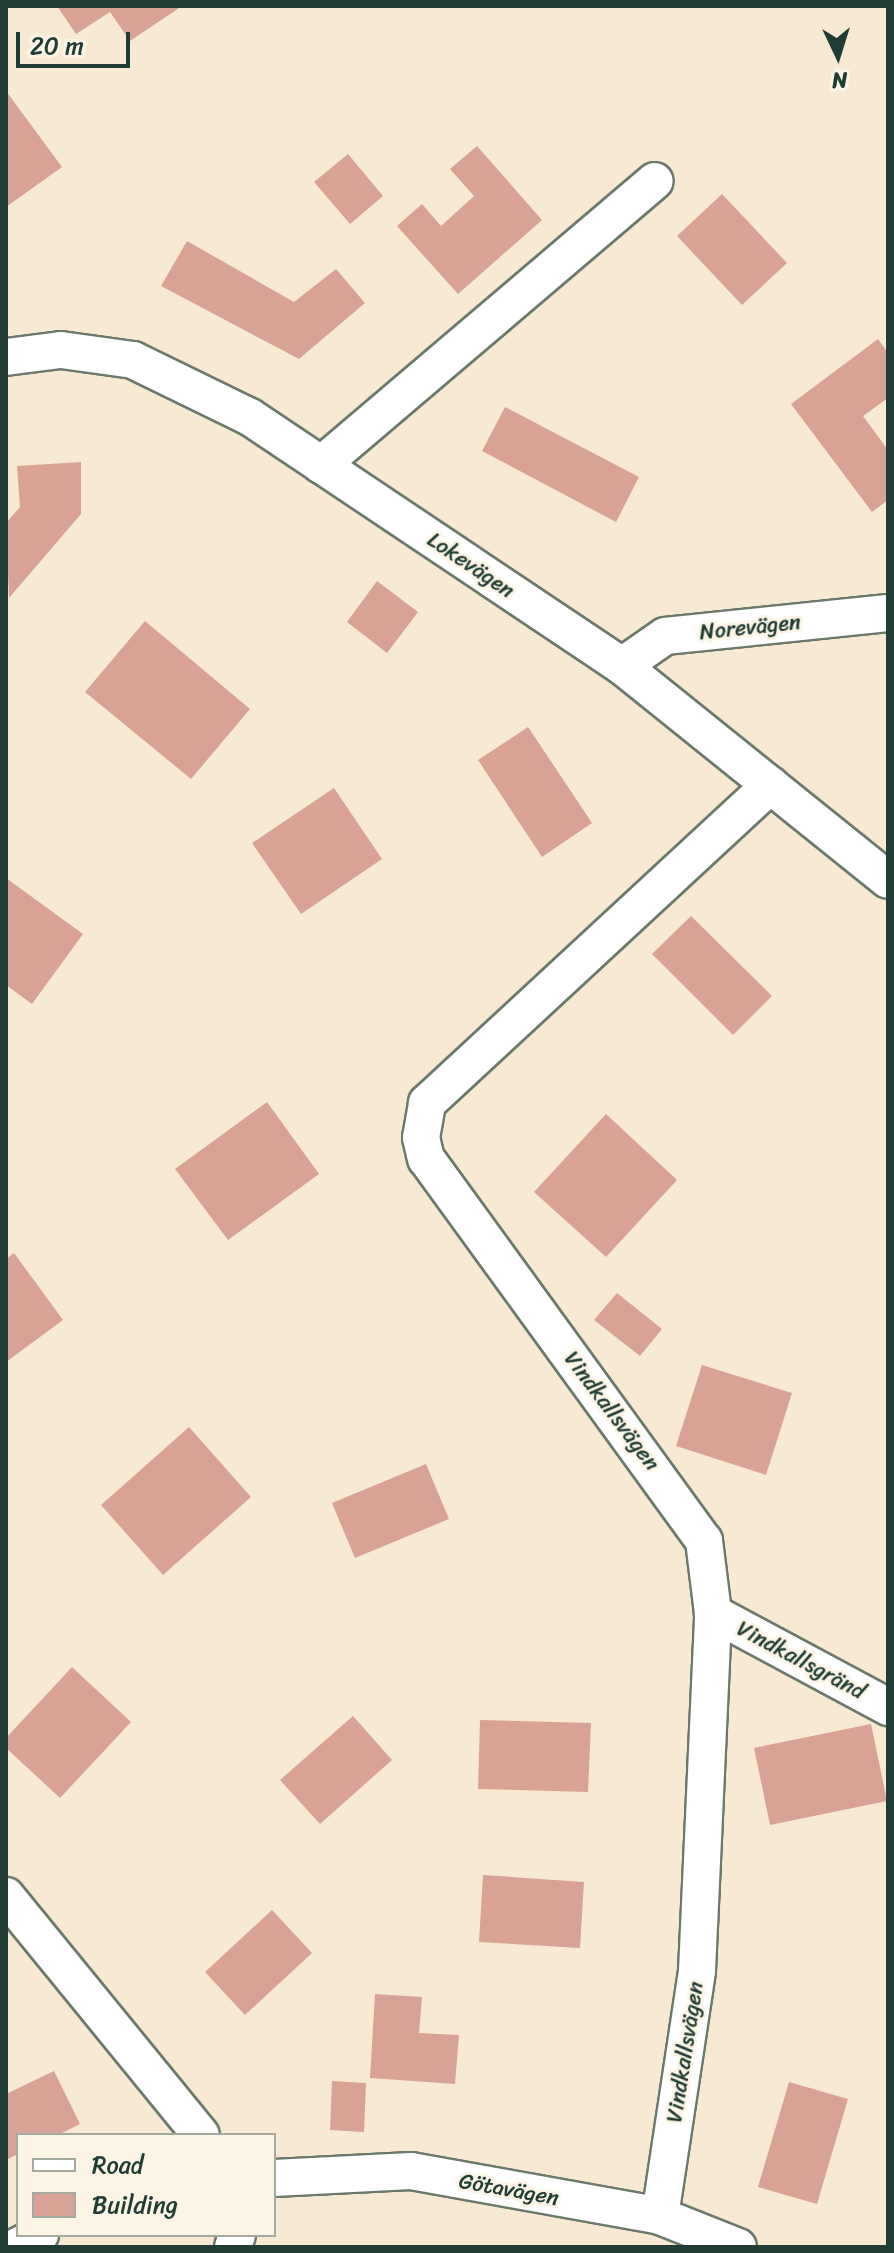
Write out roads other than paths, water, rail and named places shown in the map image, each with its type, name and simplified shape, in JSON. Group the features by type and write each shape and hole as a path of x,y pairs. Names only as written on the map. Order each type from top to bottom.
{"street":[{"path":"321,465 655,181"},
{"name":"Lokevägen","path":"6,357 61,350 133,360 250,417 622,666 888,880"},
{"name":"Norevägen","path":"622,666 665,636 888,613"},
{"name":"Vindkallsvägen","path":"660,2216 697,1971 713,1613 704,1541 426,1159 421,1138 427,1103 770,785"},
{"name":"Vindkallsgränd","path":"713,1613 888,1707"},
{"path":"6,1896 199,2133"},
{"name":"Götavägen","path":"276,2178 411,2171 660,2216 738,2247"},
{"path":"16,2247 36,2237"}]}
